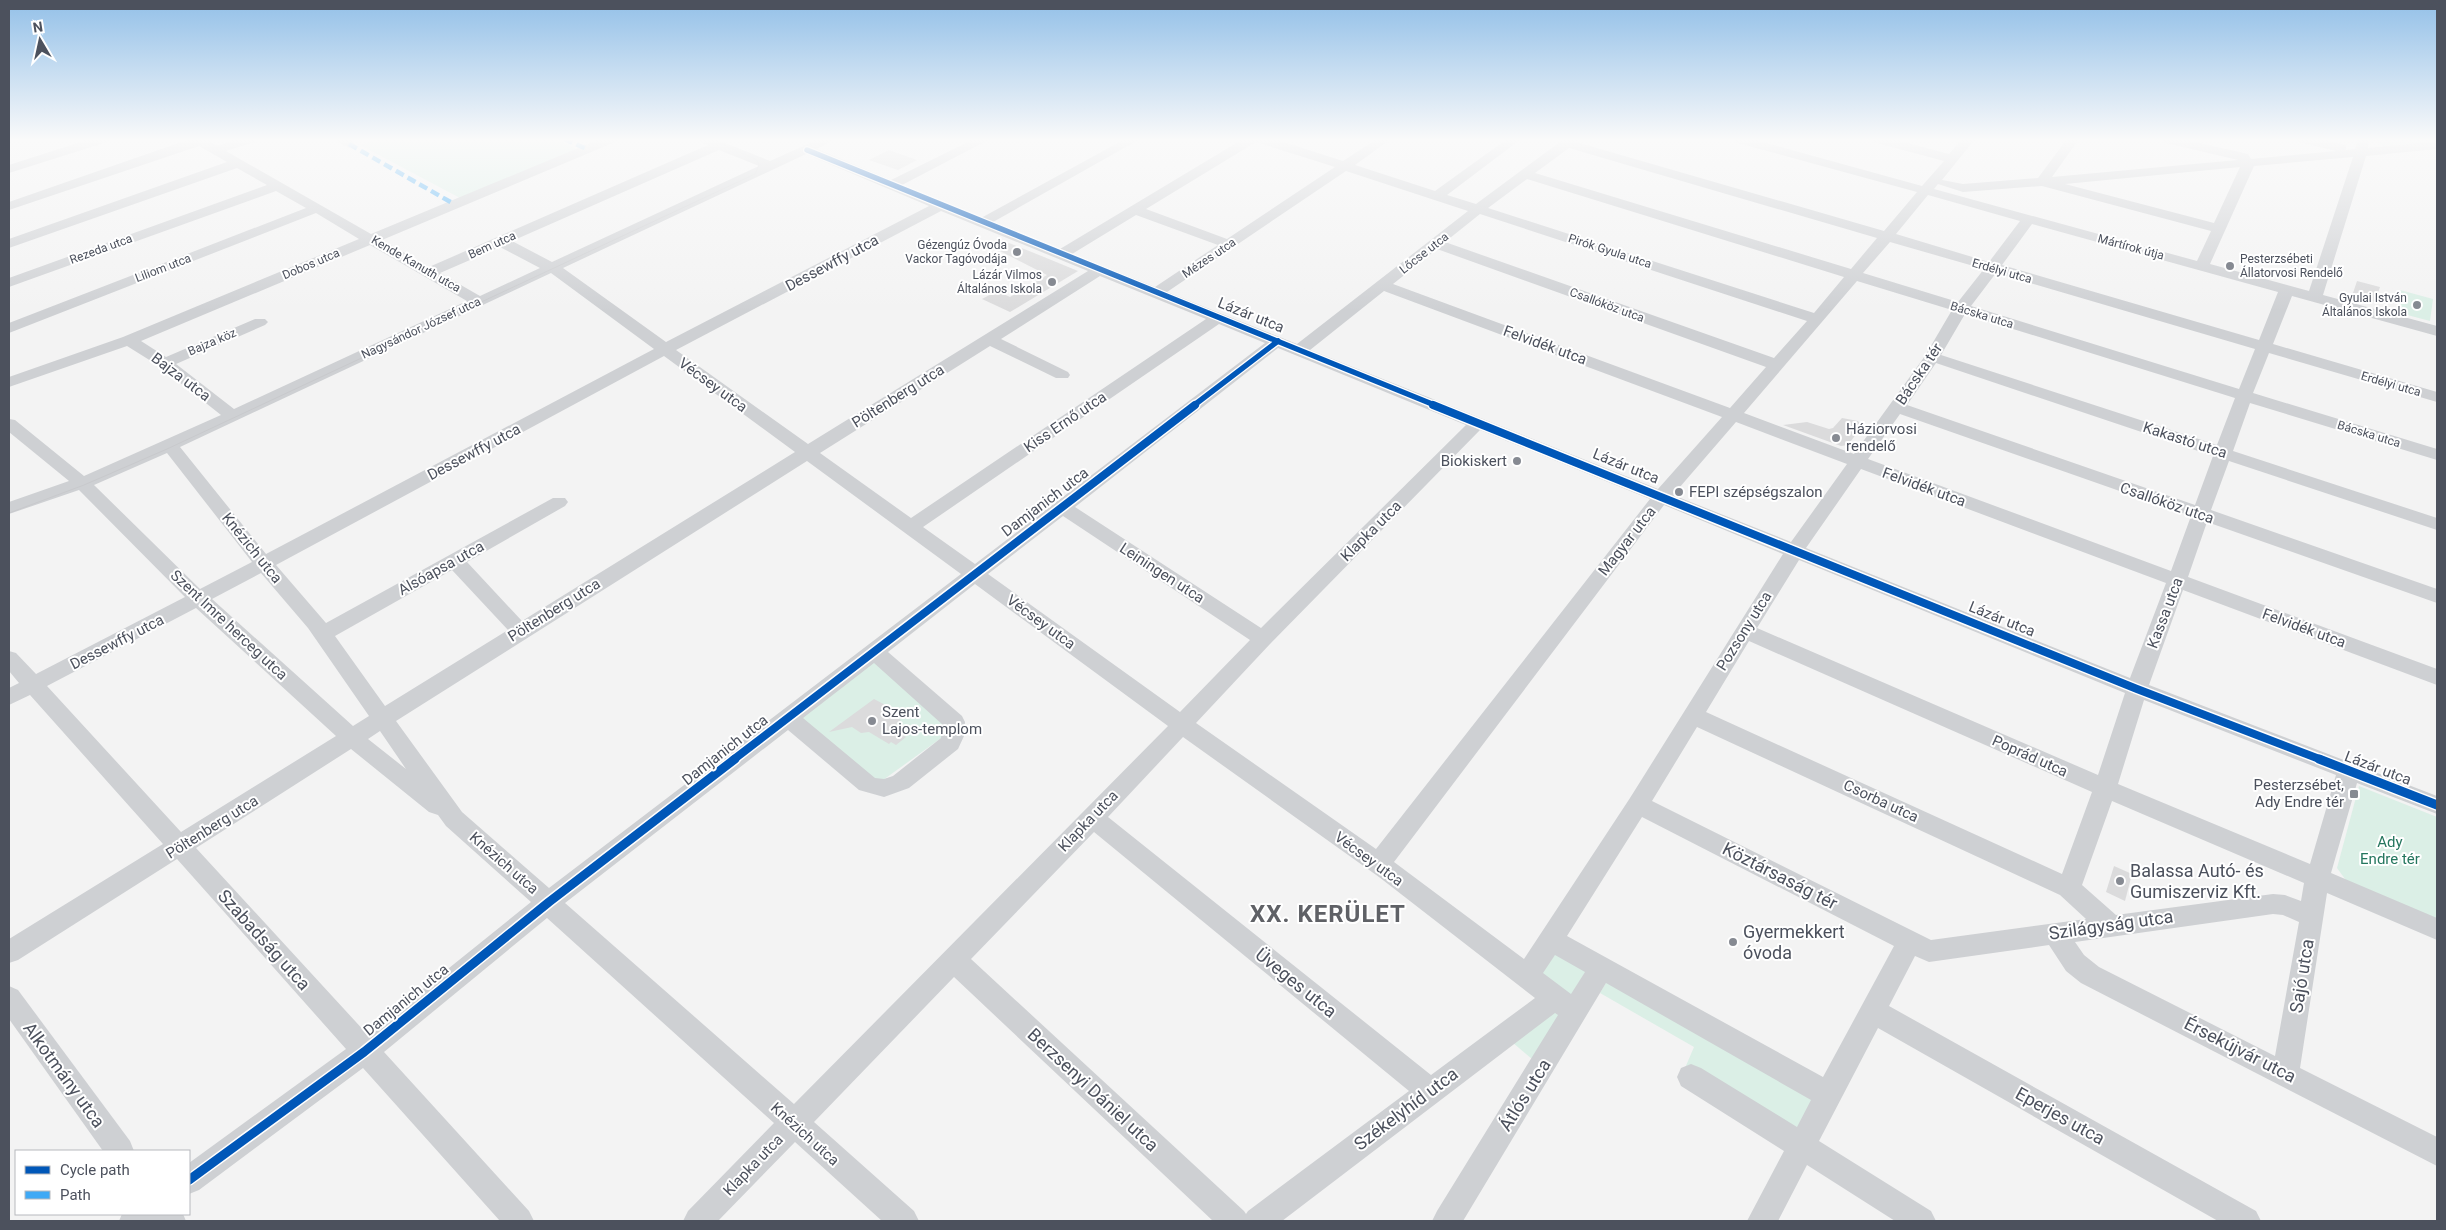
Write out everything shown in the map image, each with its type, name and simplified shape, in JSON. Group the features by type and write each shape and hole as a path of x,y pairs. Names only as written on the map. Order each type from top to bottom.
{"street":[{"path":"9,206 37,196"},
{"path":"9,244 144,196"},
{"name":"Rezeda utca","path":"9,283 248,196"},
{"name":"Kende Kanuth utca","path":"296,196 478,301"},
{"name":"Dobos utca","path":"9,382 129,340 474,196"},
{"name":"Bem utca","path":"430,272 594,196"},
{"name":"Nagysándor József utca","path":"9,508 82,483 170,445 704,196"},
{"name":"Lázár utca","path":"916,196 2137,688 2437,805"},
{"path":"982,223 1030,196"},
{"path":"1061,255 1157,196"},
{"name":"Mézes utca","path":"1156,293 1299,196"},
{"name":"Pirók Gyula utca","path":"1443,196 1817,319"},
{"name":"Lőcse utca","path":"1300,350 1496,196"},
{"name":"Bácska utca","path":"1598,196 2437,455"},
{"name":"Erdélyi utca","path":"1753,196 1992,269 2437,397"},
{"name":"Magyar utca","path":"1378,865 1662,496 1817,319 1885,236 1921,196"},
{"name":"Mártírok útja","path":"1961,196 2029,219 2437,330"},
{"path":"2097,196 2220,229"},
{"path":"2202,266 2236,196"},
{"path":"2314,296 2346,196"},
{"name":"Dessewffy utca","path":"9,697 199,599 665,350 940,206"},
{"name":"Liliom utca","path":"9,328 317,208"},
{"path":"1135,210 1229,244"},
{"path":"1961,309 2029,219"},
{"name":"Vécsey utca","path":"500,241 550,267 807,454 911,527 1180,724 1378,865 1565,1005"},
{"name":"Csallóköz utca","path":"1436,244 1777,365"},
{"name":"Pöltenberg utca","path":"9,952 1100,270"},
{"name":"Felvidék utca","path":"1384,285 2177,582 2437,677"},
{"name":"Kassa utca","path":"2069,888 2137,688 2244,396 2287,289"},
{"name":"Bácska tér","path":"1857,462 1932,357 1961,309"},
{"name":"Kiss Ernő utca","path":"911,527 1219,317"},
{"name":"Bajza köz","path":"164,363 260,322"},
{"path":"988,339 1062,375"},
{"name":"Bajza utca","path":"129,340 164,363 232,415"},
{"name":"Damjanich utca","path":"190,1179 364,1052 550,902 974,573 1278,341"},
{"name":"Kakastó utca","path":"1932,357 2437,524"},
{"name":"Csallóköz utca","path":"1897,407 2201,515 2437,596"},
{"name":"Klapka utca","path":"698,1221 1093,818 1262,639 1479,422"},
{"name":"Szent Imre herceg utca","path":"9,424 16,438 82,483 199,599 352,739 454,819"},
{"name":"Knézich utca","path":"170,445 264,564 323,634 454,819 550,902 793,1123 904,1221"},
{"name":"Pozsony utca","path":"1638,804 1795,550 1857,462"},
{"name":"Alsóapsa utca","path":"323,634 559,502"},
{"name":"Leiningen utca","path":"1062,507 1262,639"},
{"path":"454,561 520,631"},
{"name":"Poprád utca","path":"1744,631 2104,788 2317,878"},
{"path":"788,718 867,784 884,788 901,782 950,743 954,736 954,722 873,651"},
{"name":"Szabadság utca","path":"9,658 519,1221"},
{"name":"Csorba utca","path":"1692,715 2069,888"},
{"path":"2349,771 2317,878 2437,929"},
{"path":"1527,976 1638,804"},
{"name":"Köztársaság tér","path":"1638,804 1910,942"},
{"name":"Üveges utca","path":"1093,818 1430,1091"},
{"name":"Sajó utca","path":"2286,1073 2317,878"},
{"path":"2069,888 2110,925"},
{"name":"Szilágyság utca","path":"1910,942 1929,951 2273,904 2285,905 2312,917"},
{"name":"Érsekújvár utca","path":"2055,933 2075,962 2090,975 2286,1073 2437,1152"},
{"path":"1551,940 1829,1095"},
{"path":"1762,1221 1910,942"},
{"name":"Berzsenyi Dániel utca","path":"953,959 1234,1221"},
{"name":"Átlós utca","path":"1447,1221 1565,1005 1601,968"},
{"name":"Alkotmány utca","path":"9,998 119,1150"},
{"name":"Székelyhíd utca","path":"1258,1221 1430,1091 1565,1005"},
{"name":"Eperjes utca","path":"1873,1011 2246,1221"},
{"path":"1691,1077 1921,1221"}],"green space":[{"name":"Gyulai István Általános Iskola","path":"2400,290 2433,299 2430,321 2396,312"},
{"path":"873,661 947,723 944,736 883,780 873,780 798,719"},
{"name":"Ady Endre tér","path":"2359,786 2437,817 2437,921 2348,883 2337,868"},
{"path":"1556,953 1586,971 1571,995 1540,976"},
{"path":"1607,981 1815,1097 1796,1134 1685,1068 1694,1047 1600,993"},
{"path":"1556,1007 1568,1016 1532,1059 1512,1042"}],"building":[{"name":"Lázár Vilmos Általános Iskola","path":"1009,243 1078,271 1010,312 982,299 997,291 1010,297 1047,275 998,250"},
{"path":"2357,281 2380,287 2375,302 2352,296"},
{"name":"Háziorvosi rendelő","path":"1842,418 1858,421 1862,426 1848,445 1841,446 1783,425 1807,422 1829,429 1833,428"},
{"name":"Szent Lajos-templom","path":"874,699 893,709 894,716 901,720 896,724 906,730 901,734 906,737 896,745 891,742 889,744 869,732 861,733 852,727 829,732"},
{"name":"Balassa Autó- és Gumiszerviz Kft.","path":"2114,866 2132,874 2125,901 2106,892"}],"tram line":[{"path":"9,513 84,485 167,449 707,196"}],"marked path":[{"path":"441,196 454,204"}],"cycle path":[{"path":"917,196 2137,689 2437,805"},
{"path":"190,1179 364,1052 549,902 1278,341"}],"place":[{"name":"Gézengúz Óvoda Vackor Tagóvodája","path":"1017,252"},
{"name":"Pesterzsébeti Állatorvosi Rendelő","path":"2230,266"},
{"name":"Lázár Vilmos Általános Iskola","path":"1052,282"},
{"name":"Gyulai István Általános Iskola","path":"2417,305"},
{"name":"Háziorvosi rendelő","path":"1836,438"},
{"name":"Biokiskert","path":"1517,461"},
{"name":"FEPI szépségszalon","path":"1679,492"},
{"name":"Szent Lajos-templom","path":"872,721"},
{"name":"Pesterzsébet, Ady Endre tér","path":"2354,794"},
{"name":"Balassa Autó- és Gumiszerviz Kft.","path":"2120,881"},
{"name":"Gyermekkert óvoda","path":"1733,942"}],"district":[{"name":"XX. KERÜLET","path":"1328,914"}]}
